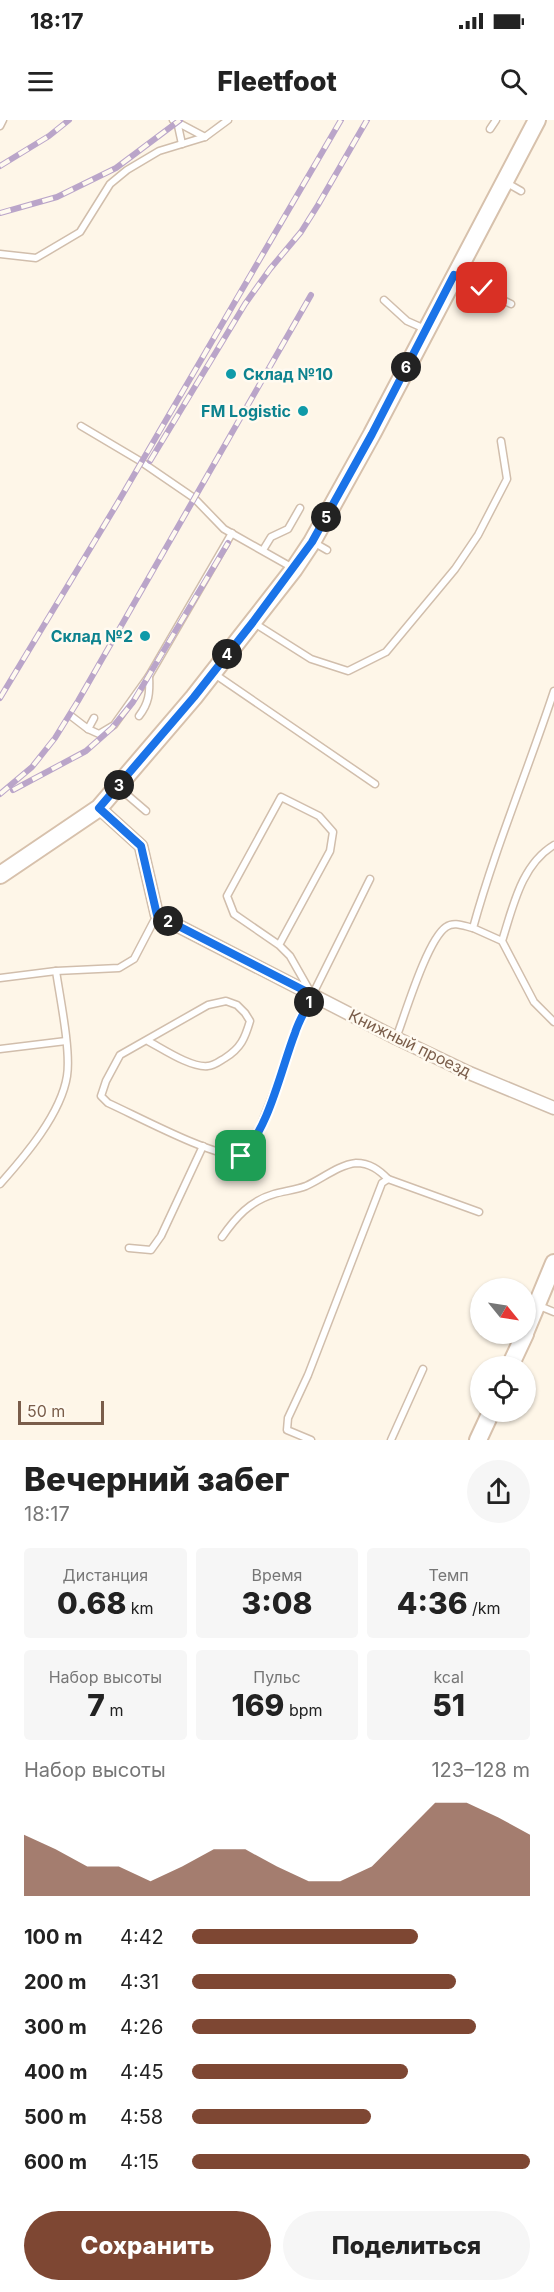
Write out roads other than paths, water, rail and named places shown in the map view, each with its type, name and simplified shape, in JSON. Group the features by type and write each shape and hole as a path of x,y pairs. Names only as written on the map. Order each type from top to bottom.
{"main road":[{"path":"0,875 99,808 212,673 294,569 319,546 372,434 537,120"},
{"path":"537,1305 554,1263"},
{"path":"478,1440 486,1422"}],"street":[{"path":"99,808 141,846 157,915"},
{"name":"Книжный проезд","path":"157,915 396,1038 467,1072 554,1108"}],"lane":[{"path":"0,126 3,120"},
{"path":"0,254 36,258 80,232 110,184 127,170 159,151 205,137 228,120"},
{"path":"490,129 496,120"},
{"path":"176,121 205,137"},
{"path":"176,121 182,144"},
{"path":"504,181 521,191"},
{"path":"454,275 511,304"},
{"path":"384,300 407,321 426,330"},
{"path":"81,426 140,461 194,498 224,529 294,569"},
{"path":"253,622 310,659 348,671 386,652 455,569 478,535 507,479 501,441"},
{"path":"263,550 271,537 288,529 300,508"},
{"path":"71,716 99,734 114,725 149,676 231,533"},
{"path":"212,673 375,784"},
{"path":"139,716 147,705 150,692 149,676"},
{"path":"472,928 486,882 534,753 554,691"},
{"path":"88,729 94,718"},
{"path":"117,787 146,811"},
{"path":"279,945 330,851 333,832 319,816 281,797 227,896 234,914 279,945 290,956 313,995"},
{"path":"502,941 526,873 554,844"},
{"path":"148,1041 191,1063 210,1066 238,1049 242,1043 250,1021 245,1012 237,1005 226,1001 208,1005 120,1055 101,1096 108,1102 203,1146 233,1156 241,1156 249,1149 258,1132 295,1030 370,879"},
{"path":"0,978 56,971 119,968 134,959 157,915"},
{"path":"396,1038 434,943 446,927 457,924 502,941 534,1002 554,1022"},
{"path":"0,1184 39,1136 61,1097 68,1074 66,1041 56,971"},
{"path":"0,1049 66,1041"},
{"path":"129,1248 151,1250 166,1226 203,1146"},
{"path":"222,1237 236,1216 259,1200 303,1187 345,1165 358,1163 375,1167 388,1179 479,1212"},
{"path":"311,1440 287,1430 288,1418 325,1333 382,1183 388,1179"},
{"path":"537,1305 554,1312"},
{"path":"391,1440 423,1369"}],"railway":[{"path":"0,166 49,136 69,120"},
{"path":"0,213 57,197 116,168 180,120"},
{"path":"0,698 117,504 341,120"},
{"path":"150,461 245,304 301,232 367,120"},
{"path":"0,794 32,767 55,738 311,295"},
{"path":"13,790 86,751 112,728 133,702 228,543"}],"place":[{"name":"Склад №10","path":"231,374"},
{"name":"FM Logistic","path":"303,411"},
{"name":"Склад №2","path":"145,636"}]}
